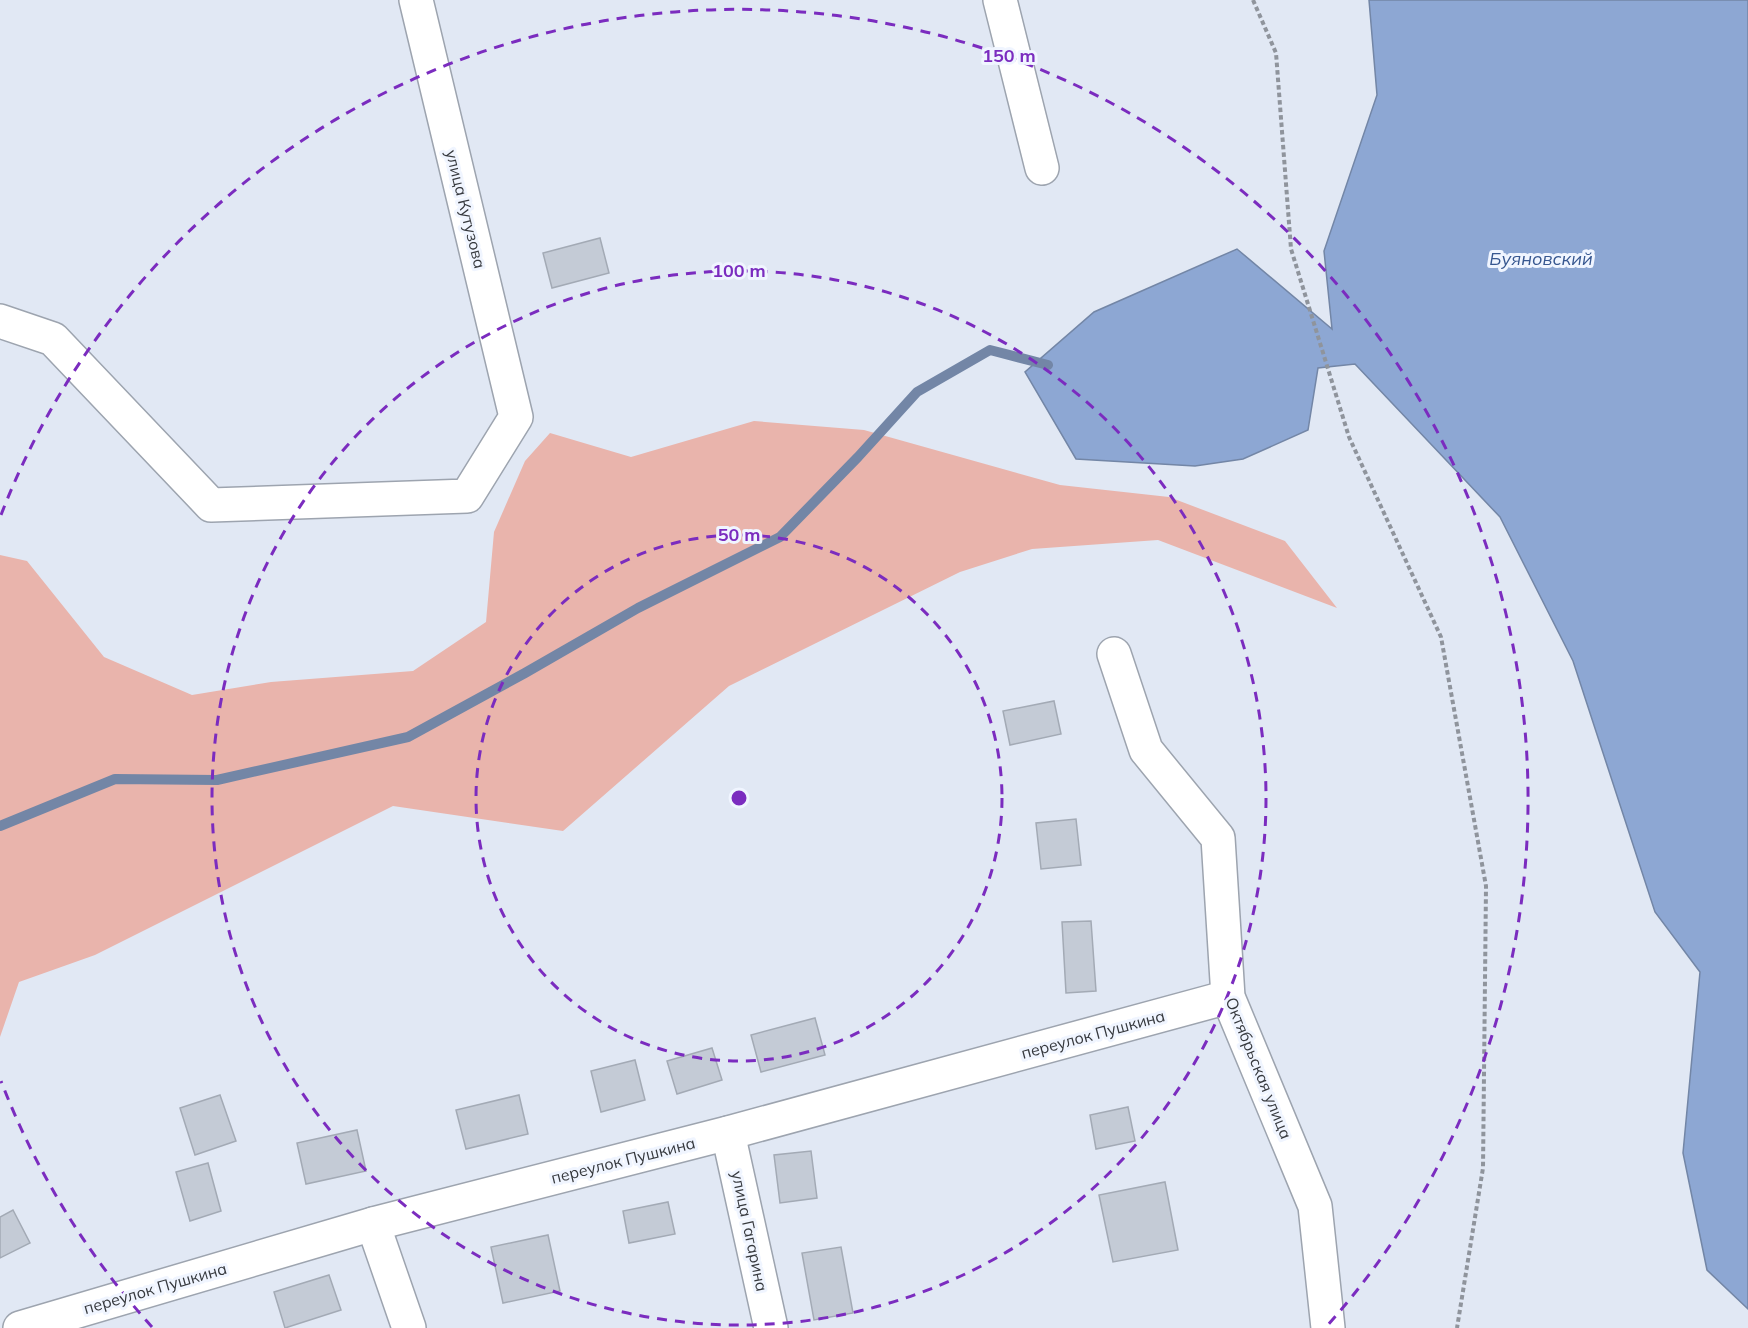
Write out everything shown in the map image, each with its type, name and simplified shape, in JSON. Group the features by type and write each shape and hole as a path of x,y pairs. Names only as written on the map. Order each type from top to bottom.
{"street":[{"name":"улица Кутузова","path":"0,321 53,339 211,505 467,496 516,417 416,0"},
{"path":"1000,0 1042,168"},
{"name":"Октябрьская улица","path":"1114,654 1146,750 1218,838 1228,997 1315,1206 1328,1328"},
{"name":"переулок Пушкина","path":"20,1328 373,1224 728,1133 1228,997"},
{"name":"улица Гагарина","path":"728,1133 771,1328"},
{"path":"373,1224 409,1328"}],"path":[{"path":"1253,0 1275,52 1291,249 1349,436 1441,637 1486,886 1483,1168 1457,1328"}],"shaded area":[{"path":"754,421 864,430 1060,485 1169,497 1285,541 1337,608 1158,540 1032,549 960,572 729,686 563,831 393,806 95,955 19,982 0,1037 0,555 27,561 104,657 192,695 271,682 413,671 486,622 494,532 525,461 550,433 631,457"}],"water":[{"name":"Буяновский","path":"1369,0 1748,0 1748,1309 1707,1270 1683,1153 1700,972 1655,912 1573,661 1500,517 1355,364 1318,368 1308,430 1243,459 1195,466 1076,459 1025,372 1094,312 1237,249 1332,329 1324,251 1377,95"}],"building":[{"path":"600,238 609,273 552,288 543,253"},
{"path":"1054,701 1061,734 1010,745 1003,711"},
{"path":"1076,819 1081,865 1041,869 1036,823"},
{"path":"1091,921 1096,991 1066,993 1062,922"},
{"path":"815,1018 825,1055 761,1072 751,1035"},
{"path":"712,1048 722,1080 677,1094 667,1061"},
{"path":"635,1060 645,1100 601,1112 591,1071"},
{"path":"220,1095 236,1141 195,1155 180,1108"},
{"path":"519,1095 528,1134 466,1149 456,1110"},
{"path":"1128,1107 1135,1141 1096,1149 1090,1115"},
{"path":"357,1130 366,1171 306,1184 297,1143"},
{"path":"811,1151 817,1198 780,1203 774,1155"},
{"path":"208,1163 221,1211 190,1221 176,1172"},
{"path":"1165,1182 1178,1250 1113,1262 1099,1195"},
{"path":"668,1202 675,1234 629,1243 623,1211"},
{"path":"13,1210 30,1243 0,1258 0,1217"},
{"path":"548,1235 560,1291 503,1303 491,1247"},
{"path":"841,1247 853,1313 814,1320 802,1253"},
{"path":"329,1275 341,1310 285,1328 274,1292"}],"waterway":[{"path":"0,826 115,779 217,780 408,737 638,608 780,537 917,392 990,350 1048,365"}]}
